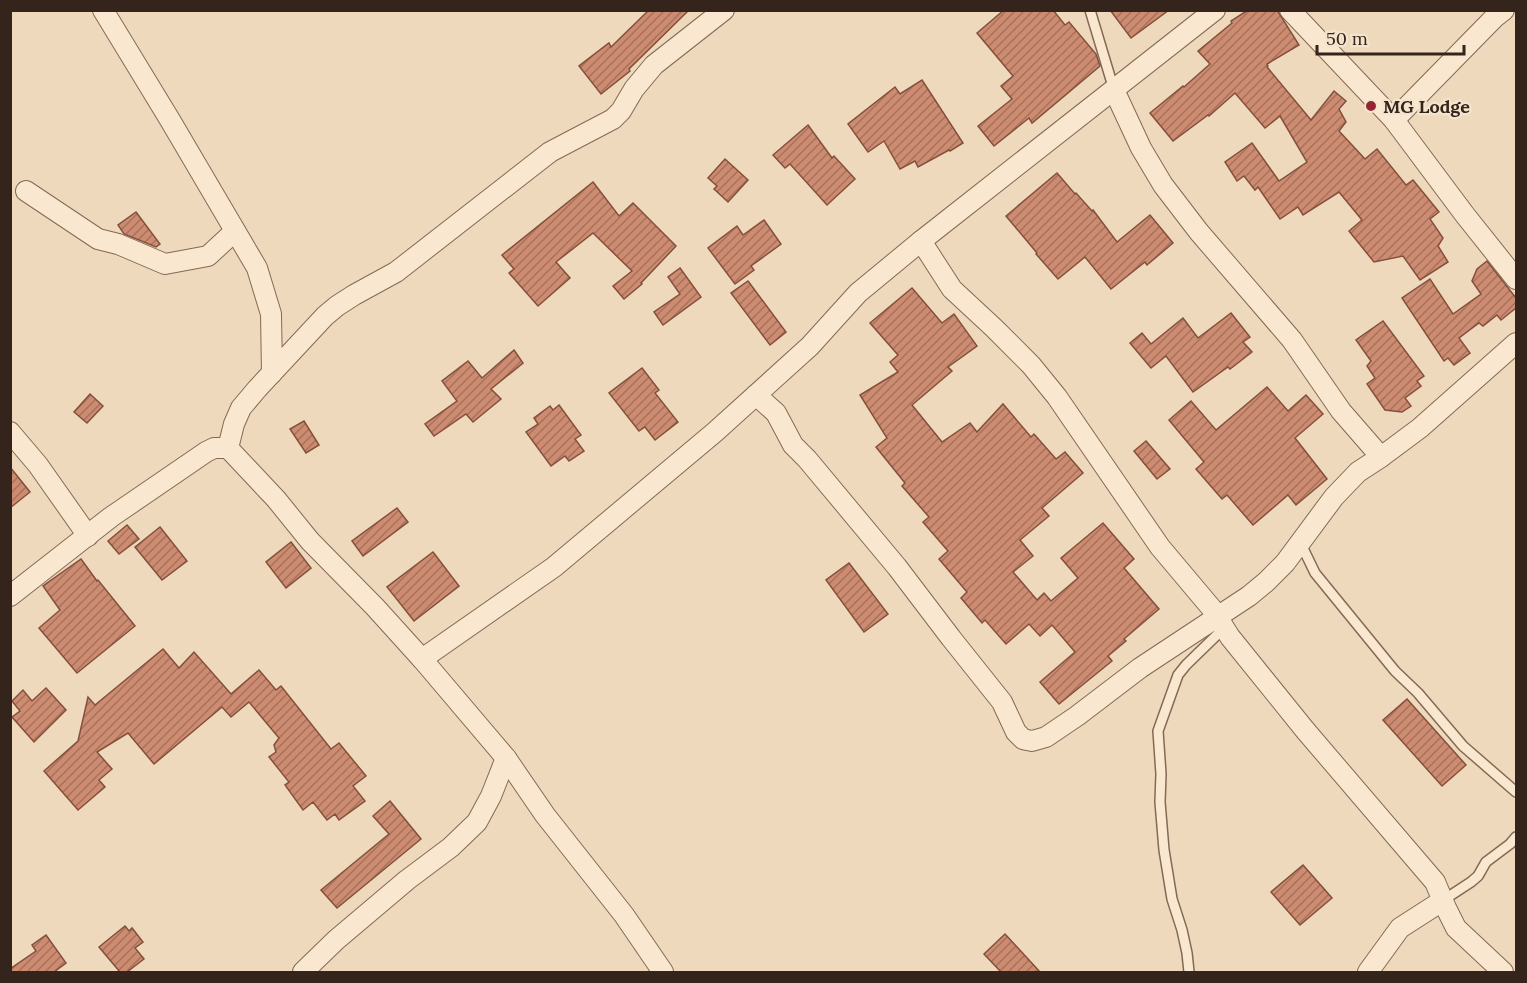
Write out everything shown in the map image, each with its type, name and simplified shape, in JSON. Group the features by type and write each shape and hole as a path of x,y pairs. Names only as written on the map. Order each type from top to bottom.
{"street":[{"path":"103,10 257,268 271,314 272,373"},
{"path":"228,448 234,424 242,408 257,388 337,306 396,272 549,152 613,119 654,65 724,10"},
{"path":"422,658 554,567 715,432 810,346 858,293 1215,10"},
{"path":"1290,10 1394,120 1516,279"},
{"path":"1394,120 1504,10"},
{"path":"1114,90 1141,148 1163,185 1199,232 1292,340 1341,411 1381,457"},
{"path":"27,191 98,239 118,244 165,264 207,256 235,231"},
{"path":"921,241 952,289 1031,365 1057,397 1160,547 1305,730 1435,882 1456,928 1503,972"},
{"path":"756,395 776,413 793,445 897,567 1002,702 1016,732 1023,739 1032,741 1046,737 1140,668 1221,623 1285,563 1334,496 1358,472 1381,457 1447,405 1516,343"},
{"path":"10,432 38,465 88,536"},
{"path":"10,596 111,517 206,452 214,448 228,448 276,499 310,541 422,658 506,758 545,814 624,915 663,972"},
{"path":"303,972 336,940 407,880 451,847 477,822 491,796 506,758"},
{"path":"1368,972 1400,928 1443,900"}],"lane":[{"path":"1090,10 1114,90"},
{"path":"1300,542 1315,573 1395,671 1418,693 1463,746 1516,792"},
{"path":"1189,972 1182,930 1172,899 1164,850 1158,731 1178,675 1221,623"},
{"path":"1443,900 1478,876 1486,862 1516,837"}],"building":[{"path":"649,10 689,10 629,69 630,71 601,94 579,66 609,43 611,47"},
{"path":"1004,10 1053,10 1065,25 1069,22 1096,54 1100,66 1032,123 1029,118 994,146 978,126 1012,99 1001,86 1013,76 977,33"},
{"path":"1110,10 1169,10 1131,38"},
{"path":"1248,10 1277,10 1299,45 1267,64 1267,67 1311,120 1334,91 1346,101 1339,109 1346,122 1339,131 1365,159 1377,149 1406,185 1413,180 1439,212 1430,219 1443,238 1438,246 1448,262 1420,280 1403,256 1374,262 1349,231 1362,220 1339,192 1303,215 1298,207 1280,219 1258,187 1255,190 1244,176 1237,181 1225,162 1252,143 1279,181 1307,162 1280,116 1265,128 1235,93 1209,116 1173,141 1150,113 1210,64 1198,51 1232,23 1231,21"},
{"path":"922,80 963,143 918,167 915,161 900,169 884,141 868,152 848,124 895,87 900,94"},
{"path":"808,125 832,158 834,156 855,179 827,205 790,164 785,168 773,155"},
{"path":"725,159 748,180 728,202 714,189 717,186 708,178"},
{"path":"1057,173 1093,210 1117,242 1150,215 1173,243 1147,265 1145,262 1111,289 1085,257 1058,279 1006,216"},
{"path":"593,182 619,216 633,203 676,246 642,284 624,299 613,286 632,271 593,233 556,262 570,278 538,306 509,273 514,269 502,255"},
{"path":"136,212 160,244 156,247 124,234 118,225"},
{"path":"764,220 781,244 751,266 754,270 735,284 708,248 737,226 743,235"},
{"path":"1487,261 1516,298 1516,308 1501,320 1497,315 1483,326 1479,323 1459,338 1470,353 1454,365 1448,358 1444,361 1402,298 1430,279 1453,314 1481,294 1472,281 1477,269"},
{"path":"680,268 701,297 663,325 654,312 680,294 668,277"},
{"path":"748,281 786,332 770,345 731,293"},
{"path":"912,288 942,323 954,314 977,346 948,367 952,371 912,405 942,442 970,423 977,432 1003,404 1031,437 1034,434 1056,459 1065,452 1083,473 1042,508 1049,516 1020,540 1033,556 1013,572 1037,600 1044,593 1051,601 1078,578 1061,558 1103,523 1134,559 1124,568 1159,609 1108,656 1112,661 1059,704 1040,682 1075,652 1052,625 1040,636 1029,624 1006,644 985,620 982,623 961,598 967,592 939,559 948,551 923,522 929,517 902,486 905,483 876,447 887,438 860,395 898,372 890,362 898,355 870,323"},
{"path":"1231,313 1250,337 1243,342 1252,352 1193,392 1166,356 1151,368 1130,343 1142,333 1151,344 1183,318 1198,338"},
{"path":"1383,321 1424,376 1417,381 1421,386 1405,398 1411,406 1402,412 1385,410 1367,384 1375,378 1367,366 1371,361 1356,340"},
{"path":"514,350 523,363 491,389 501,399 473,422 466,414 434,436 425,424 457,401 442,381 468,361 482,378"},
{"path":"642,368 659,390 655,393 678,422 655,440 645,427 639,431 609,393"},
{"path":"1267,387 1288,411 1306,395 1323,414 1295,438 1327,479 1296,505 1288,495 1253,525 1227,495 1222,499 1196,469 1204,462 1169,420 1191,401 1216,430"},
{"path":"90,394 103,406 87,423 74,412"},
{"path":"559,405 581,435 575,439 584,451 569,461 565,456 551,466 526,432 538,424 534,418 550,406 553,410"},
{"path":"304,421 319,445 306,453 290,429"},
{"path":"1146,441 1170,469 1157,479 1134,451"},
{"path":"10,467 30,492 10,508"},
{"path":"397,508 408,522 363,556 352,541"},
{"path":"127,525 139,539 119,554 108,541"},
{"path":"160,527 187,561 162,580 135,547"},
{"path":"291,542 311,568 286,588 266,562"},
{"path":"433,552 459,586 414,621 387,587"},
{"path":"81,559 135,626 77,673 39,628 60,610 43,586"},
{"path":"849,563 888,614 864,632 826,580"},
{"path":"163,649 179,668 194,652 231,694 259,670 276,690 281,686 331,749 339,743 366,776 353,786 365,801 339,820 335,814 327,820 313,802 303,810 285,785 289,782 269,757 276,752 274,745 279,738 249,702 231,717 222,707 154,764 128,733 97,752 112,769 99,780 105,787 78,810 44,771 78,741 88,697 95,705"},
{"path":"46,688 66,710 34,742 12,717 20,711 12,701 23,690 32,701"},
{"path":"1407,699 1466,765 1442,786 1383,720"},
{"path":"390,801 421,839 337,908 321,890 389,834 373,816"},
{"path":"1303,865 1332,898 1300,925 1271,892"},
{"path":"125,926 129,931 132,928 143,942 135,948 144,959 127,972 120,972 99,947"},
{"path":"1005,934 1040,972 1001,972 984,954"},
{"path":"46,935 66,963 54,972 10,972 10,969 36,951 32,945"}],"place":[{"name":"MG Lodge","path":"1371,106"}]}
